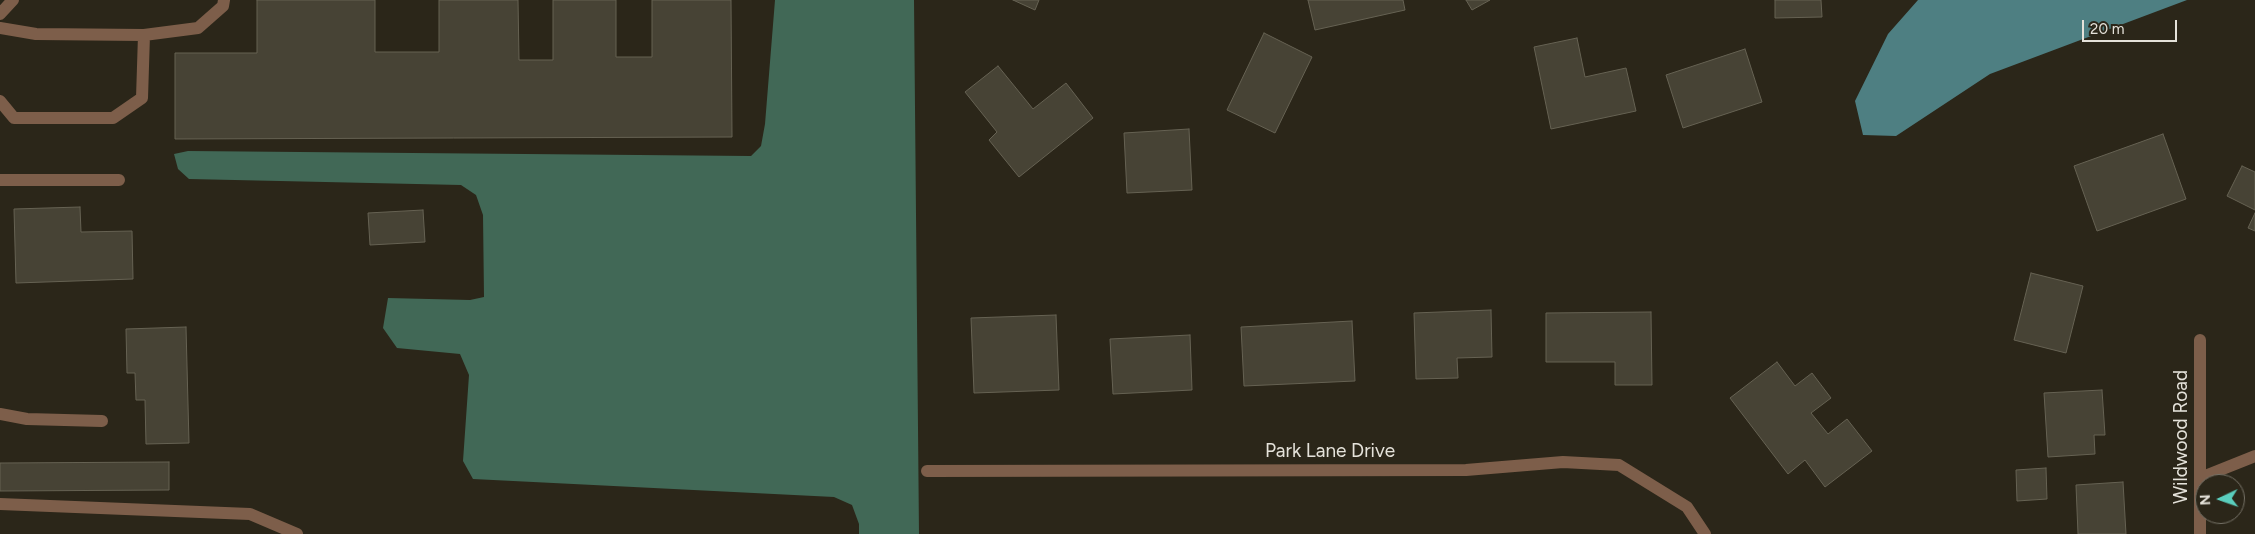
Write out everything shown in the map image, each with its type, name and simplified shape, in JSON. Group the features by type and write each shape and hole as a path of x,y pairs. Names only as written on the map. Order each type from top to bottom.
{"street":[{"path":"0,14 13,0"},
{"path":"0,28 36,34 144,35 198,28 224,6 224,0"},
{"path":"0,101 14,118 113,118 142,98 144,35"},
{"path":"0,180 118,180"},
{"name":"Wildwood Road","path":"2200,340 2200,474"},
{"path":"0,414 27,419 102,421"},
{"path":"2210,474 2255,456"},
{"name":"Park Lane Drive","path":"927,471 1466,470 1563,462 1620,465 1687,506 1705,534"},
{"path":"0,504 250,514 297,534"}],"green space":[{"path":"775,0 914,0 919,534 859,534 859,524 852,505 834,497 473,479 463,461 469,375 460,354 397,348 383,328 388,298 470,300 484,297 483,215 476,195 461,185 189,179 178,169 174,154 188,151 751,156 761,146 765,124"}],"water":[{"path":"1918,0 2187,0 1990,74 1896,136 1863,135 1855,101 1888,34"}],"building":[{"path":"257,0 375,0 375,52 439,52 439,0 518,0 519,60 553,60 553,0 616,0 616,57 652,57 652,0 731,0 732,137 175,139 175,53 257,53"},
{"path":"1013,0 1039,0 1035,10"},
{"path":"1308,0 1403,0 1405,10 1315,30"},
{"path":"1466,0 1490,0 1472,10"},
{"path":"1775,0 1821,0 1822,17 1775,18"},
{"path":"1264,33 1312,57 1275,133 1227,110"},
{"path":"1577,38 1585,77 1626,68 1636,111 1551,129 1534,47"},
{"path":"1745,49 1762,102 1683,128 1666,75"},
{"path":"998,66 1033,109 1066,83 1093,118 1019,177 989,140 997,132 965,92"},
{"path":"1189,129 1192,190 1127,193 1124,133"},
{"path":"2163,134 2186,199 2097,231 2074,166"},
{"path":"2242,166 2255,172 2255,210 2227,196"},
{"path":"80,207 81,232 132,231 133,279 16,283 14,209"},
{"path":"423,210 425,242 370,245 368,213"},
{"path":"2255,213 2255,231 2248,228"},
{"path":"2031,273 2083,286 2066,353 2014,340"},
{"path":"1491,310 1492,357 1457,358 1458,378 1416,379 1414,313"},
{"path":"1651,312 1652,385 1615,385 1615,362 1546,362 1546,313"},
{"path":"1056,315 1059,390 974,393 971,318"},
{"path":"1352,321 1355,381 1244,386 1241,327"},
{"path":"186,327 189,443 146,444 145,400 136,400 135,373 127,373 126,329"},
{"path":"1190,335 1192,390 1113,394 1110,339"},
{"path":"1777,362 1795,386 1812,373 1831,398 1811,413 1828,434 1847,419 1872,451 1825,487 1805,460 1788,474 1730,398"},
{"path":"2102,390 2105,435 2094,435 2095,454 2048,457 2044,393"},
{"path":"169,462 169,490 0,491 0,463"},
{"path":"2046,468 2047,499 2017,501 2016,470"},
{"path":"2123,482 2126,534 2078,534 2076,485"}]}
